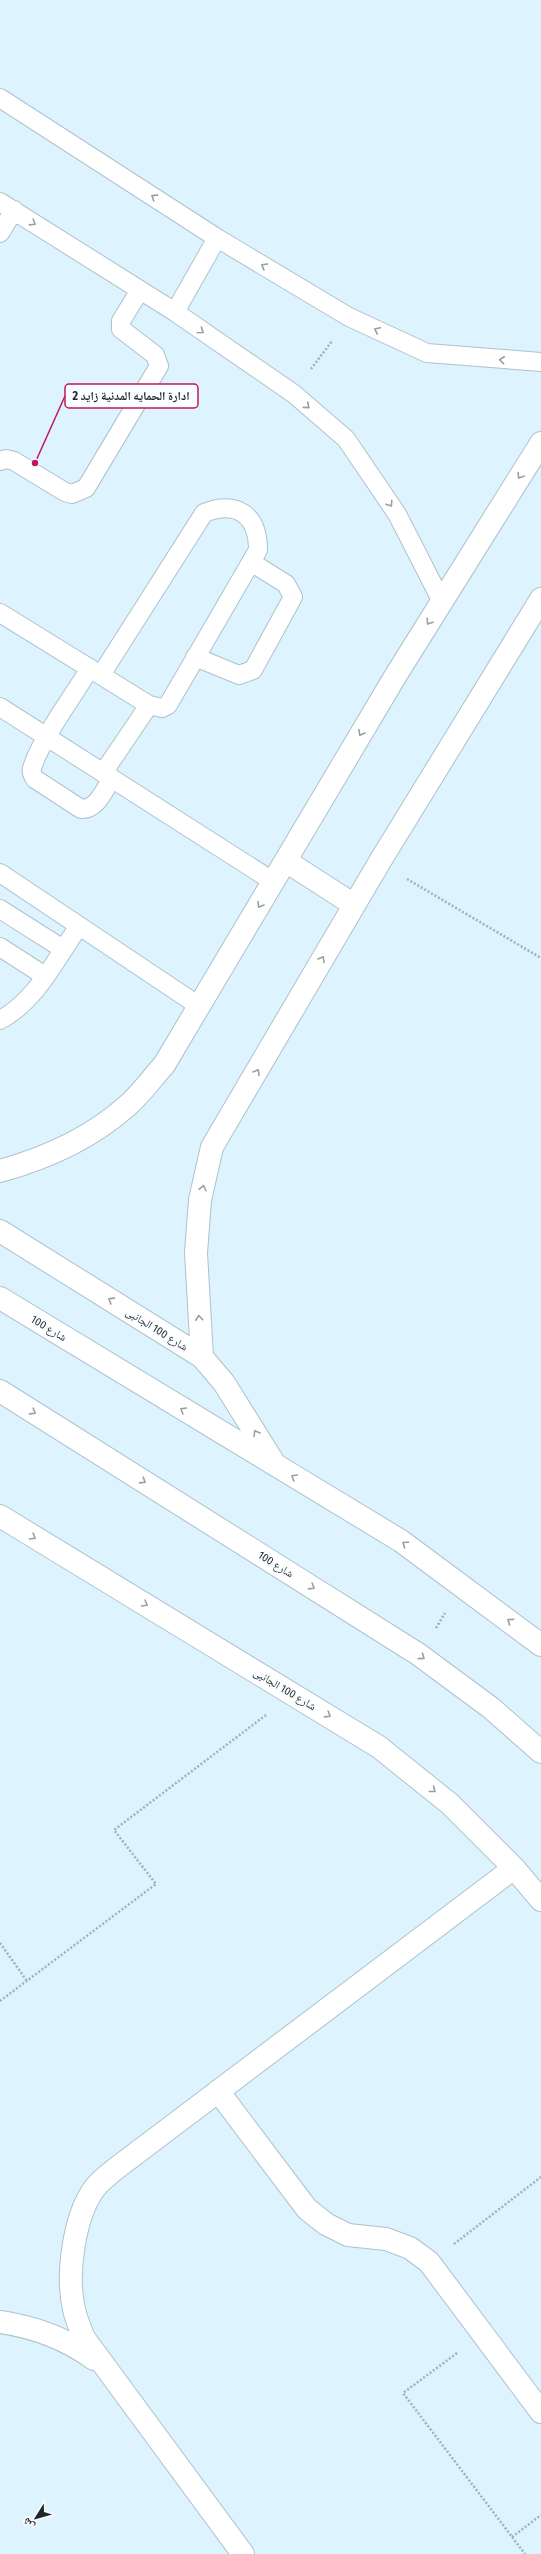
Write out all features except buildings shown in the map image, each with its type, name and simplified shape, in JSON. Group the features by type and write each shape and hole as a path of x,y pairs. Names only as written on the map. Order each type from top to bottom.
{"street":[{"path":"0,1171 37,1161 85,1138 128,1106 164,1065 396,675 541,443"},
{"path":"202,1357 196,1253 200,1200 212,1147 379,863 541,599"},
{"path":"286,860 354,905"},
{"name":"شارع 100 الجانبى","path":"0,1232 202,1357 236,1401 276,1466"},
{"name":"شارع 100","path":"0,1298 401,1541 541,1645"},
{"name":"شارع 100","path":"0,1391 418,1654 491,1708 541,1752"},
{"name":"شارع 100 الجانبى","path":"0,1516 379,1747 450,1804 514,1868 541,1900"},
{"path":"243,2554 101,2365 84,2338 73,2308 72,2276 75,2238 81,2211 94,2188 114,2170 514,1868"},
{"path":"218,2091 307,2209 326,2224 348,2235 386,2239 410,2248 429,2262 541,2412"},
{"path":"0,2322 20,2324 49,2333 77,2347 101,2365"}],"lane":[{"path":"0,98 217,238 349,317 427,353 541,362"},
{"path":"0,233 7,206 175,312 294,394 346,439 397,514 442,602"},
{"path":"175,312 217,238"},
{"path":"0,461 6,459 14,461 65,492 80,492 86,488 159,366 155,355 121,329 121,320 140,290"},
{"path":"0,613 96,672 149,705 162,708 168,705 258,550 258,533 250,518 236,509 219,507 204,513 96,672 48,738 32,768 32,774 35,779 81,808 88,809 94,806 107,775 149,705"},
{"path":"195,657 239,676 253,670 293,597 286,584 251,562"},
{"path":"0,707 274,882"},
{"path":"0,873 199,1006"},
{"path":"0,909 63,949"},
{"path":"0,1020 14,1013 27,1000 79,926"},
{"path":"0,947 45,976"}],"path":[{"path":"294,394 349,317"},
{"path":"379,863 541,958"},
{"path":"418,1654 463,1586"},
{"path":"0,2001 156,1884 114,1830 293,1694"},
{"path":"0,1944 27,1981"},
{"path":"429,2262 541,2177"},
{"path":"483,2333 403,2394 525,2554"},
{"path":"512,2537 541,2515"}],"place":[{"name":"ادارة الحمايه المدنية زايد 2","path":"35,463"}]}
